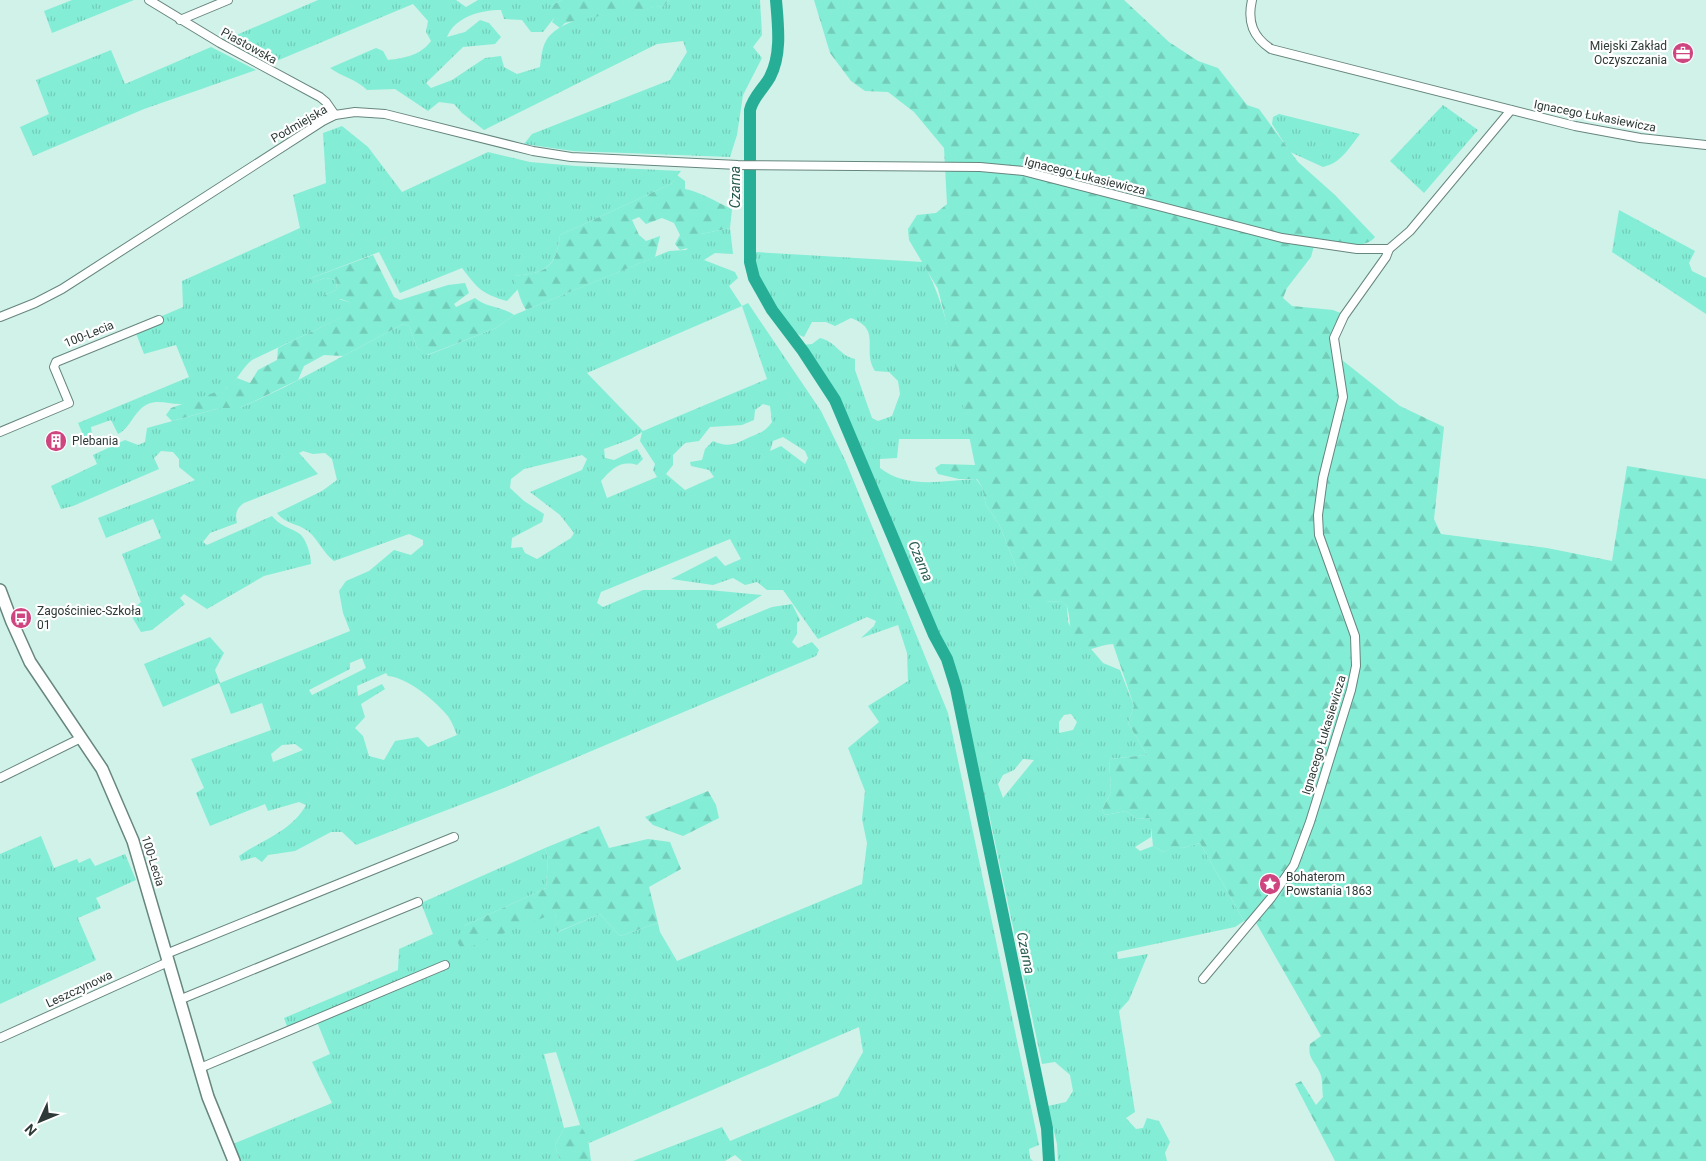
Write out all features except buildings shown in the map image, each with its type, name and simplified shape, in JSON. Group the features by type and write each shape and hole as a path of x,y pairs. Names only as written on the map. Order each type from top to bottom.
{"street":[{"name":"Piastowska","path":"150,0 180,20 320,97 326,102 334,116"},
{"path":"180,20 228,0"},
{"name":"Ignacego Łukasiewicza","path":"1252,0 1252,30 1260,41 1271,49 1622,136 1706,144"},
{"name":"Ignacego Łukasiewicza","path":"1203,979 1271,898 1294,865 1310,822 1356,666 1355,636 1319,534 1318,515 1323,478 1344,397 1334,338 1344,316 1386,258 1389,249 1410,231 1511,110"},
{"name":"Podmiejska","path":"0,317 35,303 62,289 269,154 334,116 354,112 385,114 532,151 571,157 741,165"},
{"name":"Ignacego Łukasiewicza","path":"741,165 980,167 1023,171 1282,238 1357,249 1389,249"},
{"name":"100-Lecia","path":"0,432 69,404 54,367 56,362 159,320"},
{"name":"100-Lecia","path":"0,590 30,662 111,786 130,833 218,1126 234,1161"},
{"path":"0,778 81,738"},
{"name":"Leszczynowa","path":"0,1038 167,958 454,838"},
{"path":"179,1000 418,902"},
{"path":"200,1068 445,965"}],"green space":[{"path":"72,0 134,0 52,33 44,11"},
{"path":"318,0 456,0 466,7 478,0 562,0 552,5 554,18 543,32 531,32 522,20 504,19 501,10 477,13 456,24 447,37 465,32 480,20 489,23 501,37 495,44 463,47 426,83 431,88 452,80 485,58 501,56 504,67 517,74 540,67 546,41 555,31 567,24 600,14 664,6 669,0 760,0 762,35 753,47 762,58 743,95 737,135 730,157 573,151 524,144 532,134 670,80 687,52 683,41 657,44 484,130 462,113 454,104 439,102 428,111 395,89 367,90 330,68 376,48 383,51 388,60 406,57 422,50 431,41 426,32 428,21 413,4 274,62 227,39"},
{"path":"562,0 669,0 664,6 565,23 560,28 552,22 554,18 551,12 552,5"},
{"path":"814,0 1124,0 1169,42 1198,61 1218,68 1247,105 1259,109 1298,162 1335,195 1375,237 1363,244 1356,245 1316,238 1311,257 1287,288 1283,298 1292,306 1333,310 1348,316 1336,342 1342,360 1400,406 1444,427 1434,519 1441,534 1547,548 1612,561 1627,466 1706,479 1706,1161 1335,1161 1295,1084 1301,1081 1316,1105 1323,1097 1321,1075 1309,1049 1310,1044 1321,1036 1255,921 1244,921 1200,843 1183,848 1174,846 1164,852 1153,846 1150,818 1137,819 1126,811 1105,815 1102,810 1111,792 1109,759 1147,755 1128,723 1134,706 1113,644 1083,651 1074,640 1067,606 1061,601 1045,602 1043,612 1035,614 1028,604 1027,593 1035,593 1040,586 1037,580 1028,581 1017,569 999,524 986,505 982,487 977,479 959,479 938,474 935,468 941,464 975,465 938,289 909,240 908,229 917,215 936,213 947,204 944,148 914,112 888,92 865,91 851,81 830,53"},
{"path":"211,47 256,70 144,109 33,156 20,127 49,114 36,80 111,50 125,84"},
{"path":"1443,105 1478,130 1424,193 1390,161"},
{"path":"1279,114 1360,134 1340,158 1323,167 1290,152 1272,124 1273,117"},
{"path":"342,126 368,147 402,192 488,152 530,162 681,171 671,184 560,235 552,262 547,267 534,273 514,276 518,289 507,301 486,293 472,281 462,268 400,293 379,252 309,279 311,283 325,278 337,280 336,290 324,295 349,302 353,312 252,360 230,386 221,391 182,404 156,402 148,404 139,410 126,428 118,434 111,420 91,427 92,435 84,437 78,423 189,377 176,345 144,354 134,328 183,307 182,281 300,228 293,195 326,183 323,133"},
{"path":"677,175 685,181 685,189 732,209 730,228 701,234 696,246 680,250 675,244 680,235 674,223 662,218 646,224 639,217 632,220 639,235 646,241 660,236 655,257 526,310 513,276 541,271 552,262 560,235 671,184"},
{"path":"1619,210 1695,251 1689,263 1692,271 1706,278 1706,314 1612,252"},
{"path":"730,228 733,254 715,253 704,260 735,272 738,278 729,286 742,306 748,303 821,411 846,462 948,713 1039,1145 1029,1149 1030,1158 1033,1161 742,1161 735,1155 725,1161 633,1161 722,1127 730,1141 838,1096 863,1052 859,1027 589,1143 580,1125 556,1052 544,1054 564,1128 555,1145 560,1161 241,1161 233,1144 332,1103 312,1062 330,1054 317,1022 289,1032 284,1018 398,970 399,949 433,934 421,903 545,848 548,859 546,888 464,926 555,913 558,932 600,914 620,936 658,923 660,932 677,961 862,884 867,843 862,819 865,791 848,748 879,722 868,706 908,681 907,653 898,625 861,638 874,626 876,621 867,617 818,639 783,590 767,590 757,582 745,585 733,578 713,585 671,579 716,556 725,566 741,559 730,539 601,592 597,603 603,607 643,590 709,590 762,595 716,624 718,629 772,607 792,604 800,620 797,623 797,634 792,642 798,648 812,642 819,650 816,656 504,788 356,845 342,832 331,832 295,851 268,855 262,862 255,857 241,861 239,856 293,822 306,805 299,802 268,811 265,804 210,826 196,793 204,788 191,759 271,730 262,703 231,714 219,683 163,707 144,664 210,637 224,653 215,670 220,683 350,631 343,613 339,591 346,581 369,571 394,550 411,555 423,545 423,540 409,534 334,561 308,531 280,517 277,513 322,491 337,480 332,459 325,453 313,454 303,451 299,453 318,474 244,503 237,512 237,523 210,533 203,542 207,545 272,516 301,535 308,549 311,564 264,576 207,609 184,594 180,598 185,604 152,630 141,632 129,612 141,602 122,554 161,538 153,519 106,538 98,518 195,480 179,467 179,459 173,452 161,451 154,458 159,469 73,506 61,509 51,486 97,464 93,455 125,440 138,445 145,442 147,428 220,408 240,408 285,387 403,324 409,326 417,348 428,355 496,328 514,315 669,251 686,250 701,234","holes":["742,306 767,379 643,431 587,373","763,404 770,406 772,422 765,430 740,442 728,445 713,441 705,449 702,460 690,462 691,466 709,470 714,477 685,490 666,474 673,465 673,455 685,443 699,441 710,427 742,425 754,420 755,410","642,432 640,441 655,464 653,470 657,477 607,498 601,481 617,467 626,464 637,465 643,459 637,449 614,460 605,458 604,449 631,439","783,437 805,451 808,458 805,464 781,446 770,451 773,441","582,455 587,459 582,470 530,492 560,515 574,533 571,538 537,559 525,553 522,547 511,548 512,538 542,522 544,514 524,501 510,488 511,479 524,469","362,658 366,668 312,695 309,690 350,669 350,663","386,673 388,676 412,685 434,702 448,716 457,735 428,747 418,737 395,741 384,760 369,756 363,736 355,728 365,717 361,704 385,689 382,684 358,696 357,686","295,744 303,750 273,762 271,754 282,745"]},
{"path":"755,252 923,262 933,283 948,326 971,439 899,439 897,458 880,459 880,468 891,475 915,481 939,482 976,479 982,487 986,505 999,524 1017,569 1037,580 1041,586 1035,593 1045,602 1061,601 1067,606 1068,622 1083,650 1091,649 1103,663 1120,670 1134,706 1128,723 1147,755 1109,759 1111,792 1102,810 1105,815 1126,811 1137,819 1151,818 1151,837 1135,847 1140,851 1153,846 1164,852 1174,845 1183,848 1200,843 1244,921 1235,927 1117,952 1118,959 1148,954 1129,1000 1119,1011 1135,1112 1126,1118 1136,1129 1143,1128 1147,1118 1159,1121 1170,1142 1165,1153 1167,1161 1058,1161 1057,1144 1048,1106 1066,1102 1073,1091 1070,1075 1055,1062 1042,1064 989,814 985,807 961,696 946,653 840,403 802,345 812,344 820,338 830,342 845,355 855,359 855,370 872,418 878,421 892,416 900,394 898,381 889,372 875,371 871,363 870,341 866,328 851,318 835,326 826,322 812,322 804,337 791,328 776,311 760,283 756,270","holes":["1071,714 1077,722 1073,730 1059,733 1059,722 1064,715","1023,759 1034,760 1003,798 998,784 1003,775 1014,770"]},
{"path":"373,255 394,297 400,300 448,285 465,283 469,293 454,304 456,307 475,298 484,304 514,315 496,328 427,355 417,348 409,326 403,324 343,356 324,355 304,366 298,380 240,408 220,408 172,421 166,415 171,408 227,388 237,378 250,383 258,370 277,360 278,348 352,312 349,302 341,299 329,303 324,295 336,290 337,280 325,278 311,283 309,279"},
{"path":"708,791 716,805 719,818 683,836 653,825 645,817"},
{"path":"599,826 609,848 648,839 670,842 681,869 649,887 658,923 620,936 600,914 557,932 555,913 462,950 456,940 464,926 546,888 548,859 545,848"},
{"path":"41,836 54,868 77,859 79,863 90,858 95,866 125,854 136,880 96,898 101,908 78,918 96,960 0,1004 0,854"},
{"path":"580,1125 588,1138 591,1161 560,1161 555,1145 564,1128"}],"waterway":[{"name":"Czarna","path":"776,0 778,49 774,68 751,105 750,110 750,262 754,278 772,310 803,351 835,400 934,635 947,659 956,688 1047,1128 1049,1161"}],"place":[{"name":"Miejski Zakład Oczyszczania","path":"1683,53"},
{"name":"Plebania","path":"56,441"},
{"name":"Zagościniec-Szkoła 01","path":"21,618"},
{"name":"Bohaterom Powstania 1863","path":"1270,884"}]}
